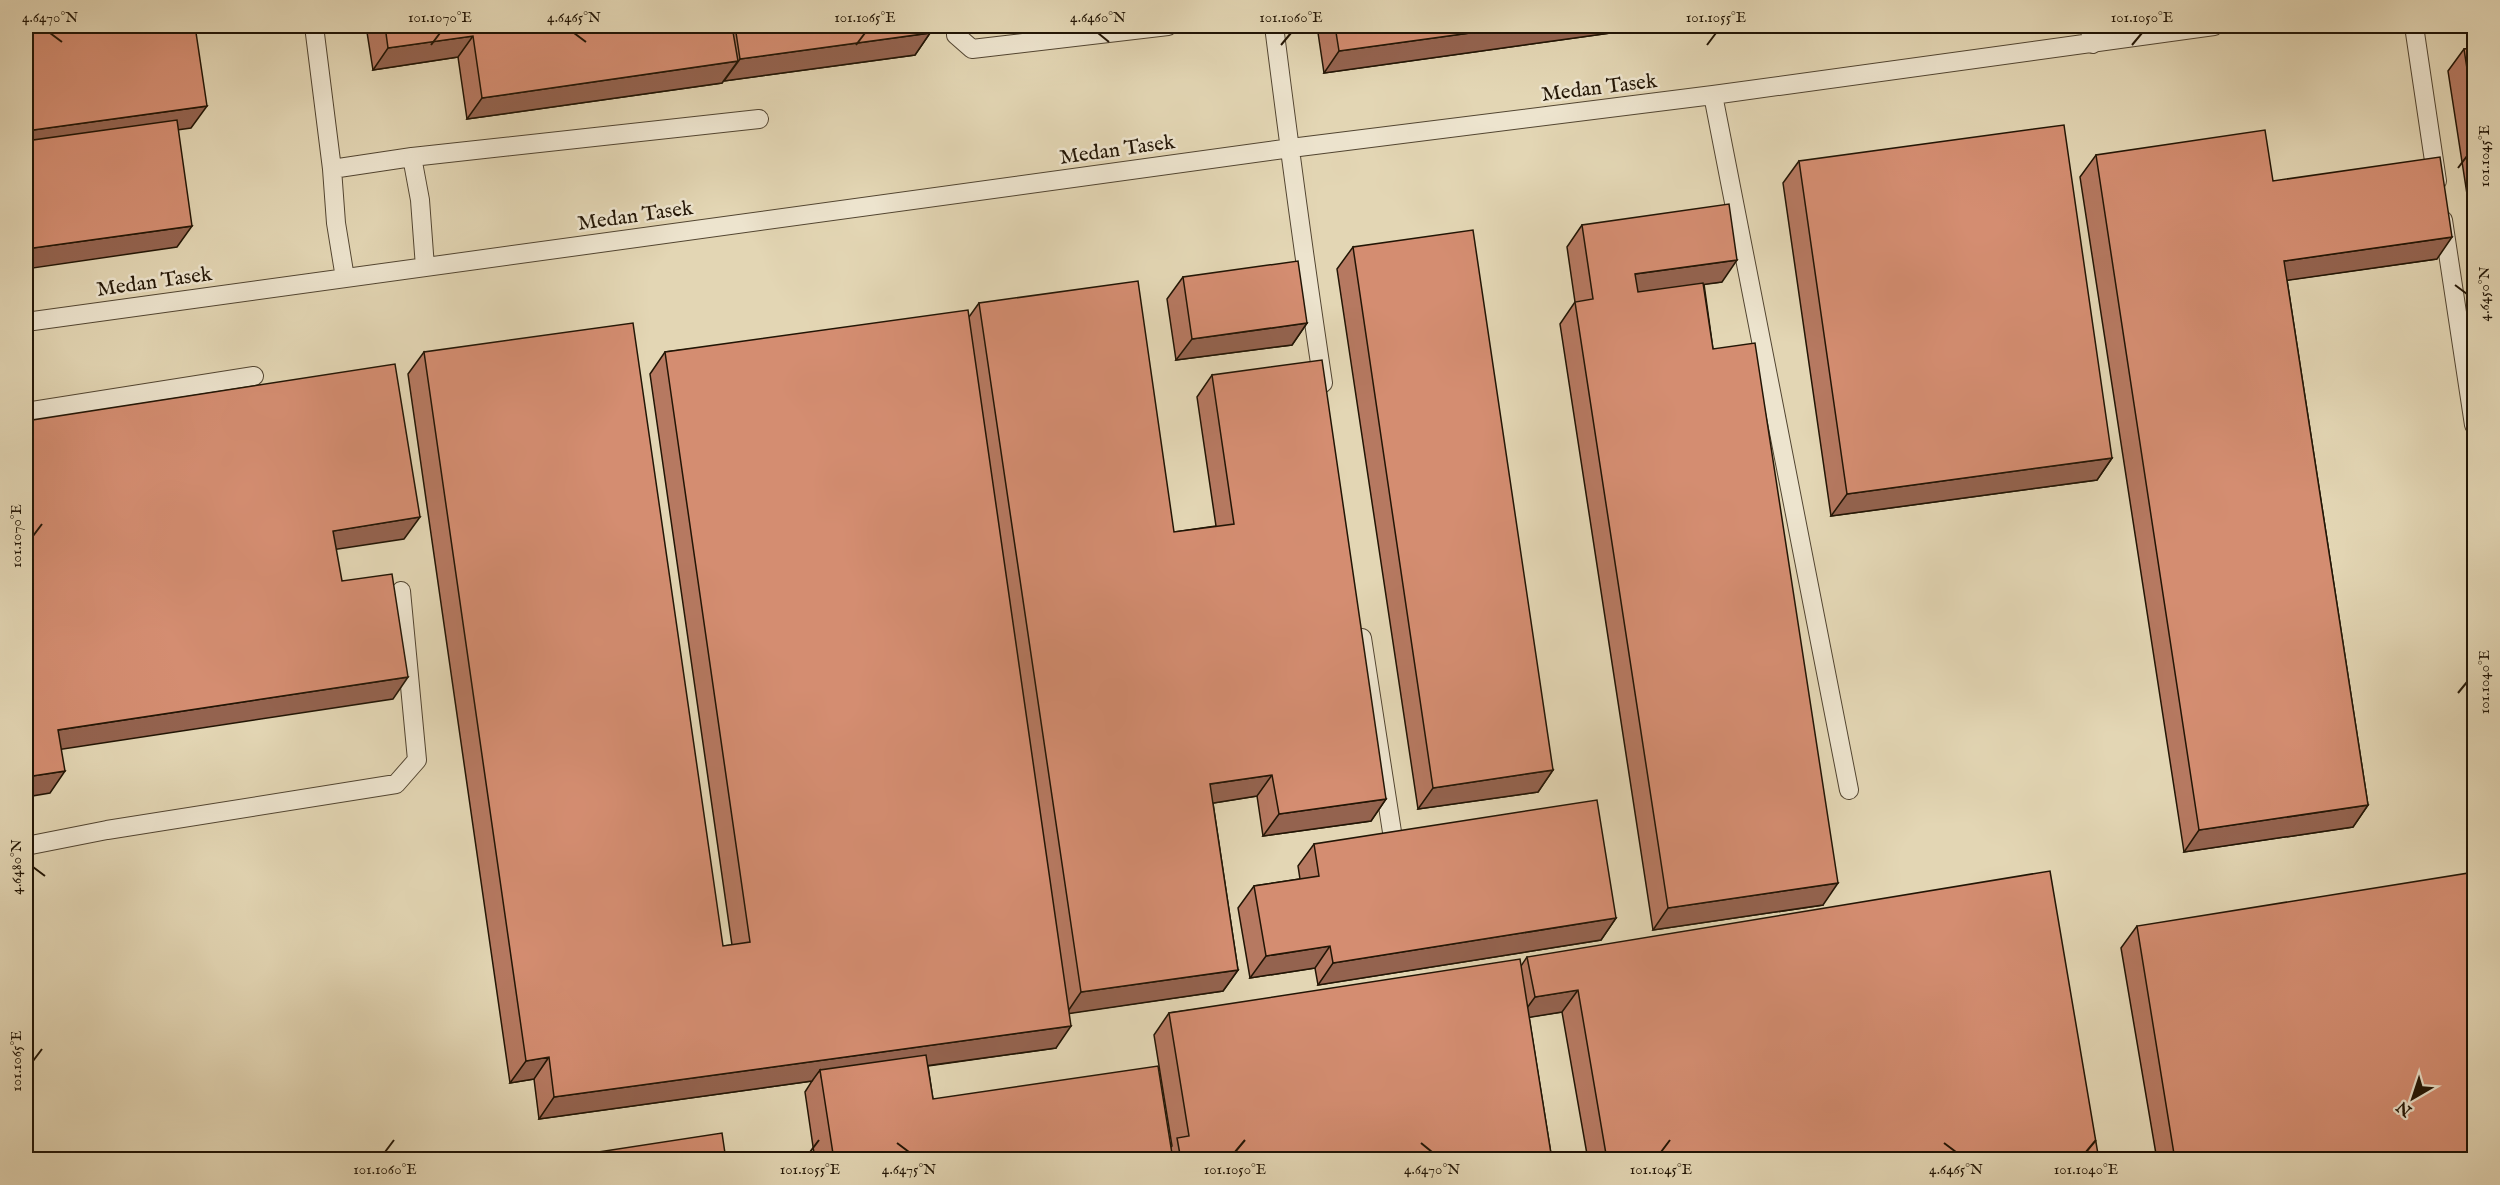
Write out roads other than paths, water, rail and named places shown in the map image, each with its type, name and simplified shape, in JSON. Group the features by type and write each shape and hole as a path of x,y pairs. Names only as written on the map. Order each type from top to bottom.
{"lane":[{"path":"314,26 332,170 336,224 345,278"},
{"path":"956,26 956,34 972,49 1168,26"},
{"path":"1274,26 1291,148 1296,210 1325,398"},
{"path":"2089,26 2093,44"},
{"name":"Medan Tasek","path":"26,322 1291,148 2093,44 2142,30 2214,26"},
{"path":"2414,26 2475,425"},
{"path":"1713,95 1849,790"},
{"path":"332,170 412,157 759,119"},
{"path":"412,157 420,200 425,267"},
{"path":"26,412 254,376"},
{"path":"26,846 107,830 396,784 417,760 401,591"},
{"path":"1360,621 1392,832"}]}
